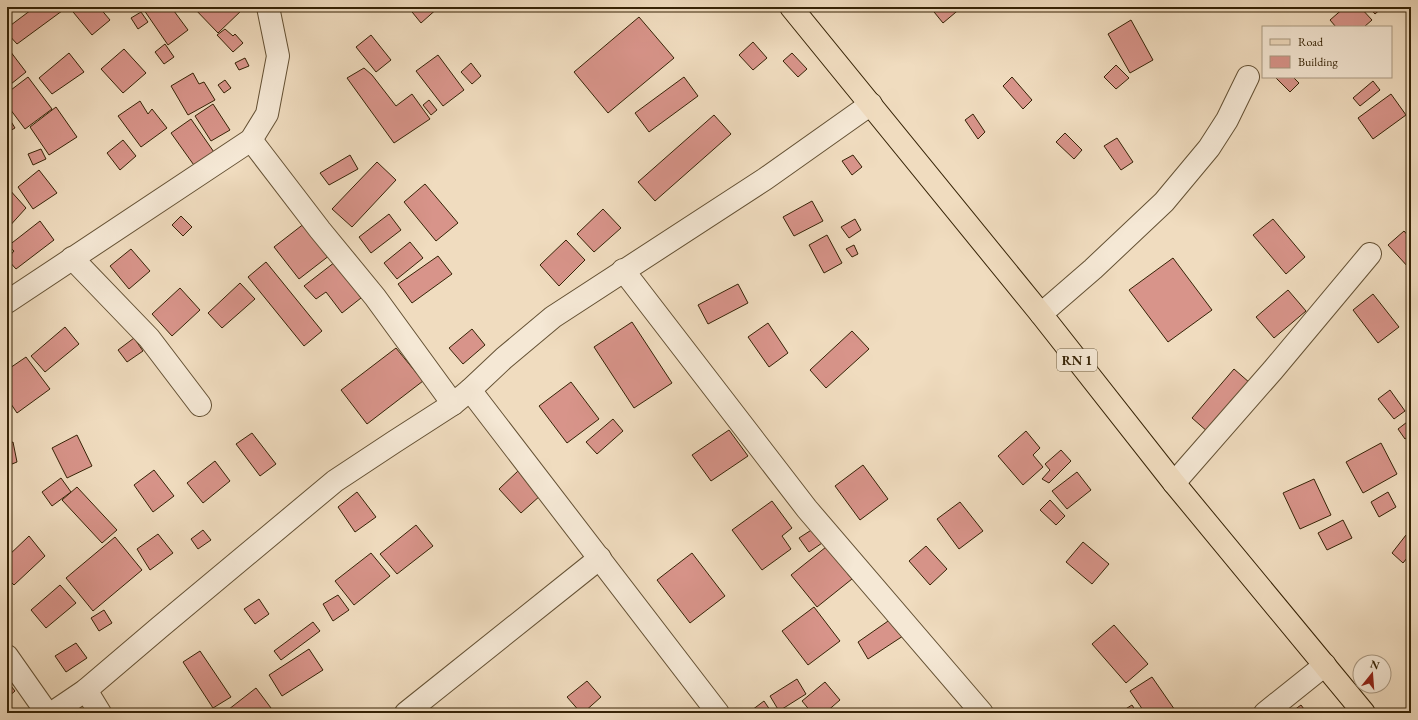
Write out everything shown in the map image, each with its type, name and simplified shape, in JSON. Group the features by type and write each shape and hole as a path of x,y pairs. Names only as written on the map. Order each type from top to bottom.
{"main road":[{"name":"RN 1","path":"791,7 1041,314 1174,483 1364,713"}],"street":[{"path":"7,302 251,140 267,114 278,56 268,7"},
{"path":"1041,314 1093,269 1164,202 1209,148 1227,120 1248,77"},
{"path":"52,713 86,690 335,481 453,404 504,358 553,317 623,270 765,179 871,104"},
{"path":"251,140 320,230 375,297 453,404"},
{"path":"1174,483 1273,370 1370,254"},
{"path":"72,258 149,338 200,405"},
{"path":"623,270 807,509 982,713"},
{"path":"470,390 718,713"},
{"path":"406,713 600,558"},
{"path":"7,656 47,713"},
{"path":"1266,713 1325,665"},
{"path":"86,690 100,713"}],"building":[{"path":"35,7 66,8 17,44 7,33 7,28"},
{"path":"69,7 99,7 110,20 92,35"},
{"path":"148,7 171,7 188,30 168,45 144,10"},
{"path":"193,7 241,7 243,9 218,33"},
{"path":"408,7 439,7 421,23"},
{"path":"930,7 962,7 943,23"},
{"path":"1345,7 1360,7 1372,20 1365,26 1335,26 1330,20"},
{"path":"1369,7 1383,7 1375,14"},
{"path":"141,12 148,22 138,29 131,18"},
{"path":"639,17 674,58 608,113 574,72"},
{"path":"1131,20 1153,60 1130,73 1108,34"},
{"path":"225,29 233,36 235,34 243,43 233,52 217,35"},
{"path":"371,35 391,60 376,72 356,47"},
{"path":"753,42 767,58 753,70 739,55"},
{"path":"165,44 174,57 164,64 155,52"},
{"path":"7,47 26,72 11,84 7,78"},
{"path":"124,49 146,73 123,93 101,69"},
{"path":"69,53 84,72 52,94 39,78"},
{"path":"792,53 807,69 798,77 783,61"},
{"path":"438,55 464,90 443,106 416,71"},
{"path":"245,58 249,66 239,70 235,63"},
{"path":"471,63 481,76 472,84 461,72"},
{"path":"1116,65 1129,78 1116,89 1104,77"},
{"path":"364,68 372,75 396,106 412,94 430,119 394,143 347,78"},
{"path":"193,73 199,84 204,82 215,100 188,115 171,86"},
{"path":"28,77 52,109 25,129 7,105 7,93"},
{"path":"684,77 698,96 649,132 635,113"},
{"path":"1012,77 1032,100 1023,109 1003,86"},
{"path":"1276,78 1294,78 1299,83 1290,92"},
{"path":"225,80 231,88 224,93 218,85"},
{"path":"1373,81 1380,90 1360,106 1353,98"},
{"path":"1391,94 1406,115 1373,139 1358,118"},
{"path":"429,100 437,110 431,115 423,105"},
{"path":"140,101 148,114 152,109 167,128 141,147 118,116"},
{"path":"213,104 230,130 211,141 195,116"},
{"path":"56,107 77,137 49,155 30,127"},
{"path":"973,114 985,132 978,139 965,120"},
{"path":"7,115 15,128 8,132 7,131"},
{"path":"714,115 731,134 655,201 638,182"},
{"path":"191,119 216,155 196,168 171,133"},
{"path":"1065,133 1082,150 1074,159 1056,142"},
{"path":"1117,138 1133,162 1121,170 1104,146"},
{"path":"123,140 136,156 120,170 107,153"},
{"path":"41,149 46,159 33,165 28,154"},
{"path":"350,155 358,169 329,185 320,173"},
{"path":"853,155 862,167 852,175 842,161"},
{"path":"377,162 396,180 352,227 332,209"},
{"path":"39,170 57,193 33,209 18,187"},
{"path":"425,184 458,223 436,241 404,202"},
{"path":"8,188 26,208 7,229 7,189"},
{"path":"812,201 823,221 794,236 783,217"},
{"path":"603,209 621,228 594,252 577,234"},
{"path":"389,214 401,230 371,253 359,237"},
{"path":"181,216 192,227 183,236 172,225"},
{"path":"855,219 861,230 849,238 841,227"},
{"path":"1273,219 1305,257 1286,274 1253,235"},
{"path":"40,221 54,240 16,269 7,259 14,251 8,246"},
{"path":"305,223 330,255 299,279 274,247"},
{"path":"1404,231 1411,239 1411,265 1409,268 1388,245"},
{"path":"827,235 842,263 824,273 809,245"},
{"path":"566,240 585,260 559,286 540,265"},
{"path":"410,242 423,258 397,279 384,263"},
{"path":"854,245 858,254 852,257 846,249"},
{"path":"131,249 150,271 129,289 110,266"},
{"path":"438,256 452,274 412,303 398,284"},
{"path":"1173,258 1212,310 1168,342 1129,290"},
{"path":"266,262 322,331 304,346 248,277"},
{"path":"335,262 361,298 342,313 326,292 316,299 304,286"},
{"path":"240,283 255,299 222,328 208,313"},
{"path":"738,284 748,303 708,324 698,305"},
{"path":"180,288 200,310 172,336 152,314"},
{"path":"1288,290 1306,311 1274,338 1256,317"},
{"path":"1373,294 1399,327 1378,343 1353,310"},
{"path":"632,322 672,383 634,408 594,347"},
{"path":"768,323 788,353 769,367 748,337"},
{"path":"65,327 79,344 45,372 31,356"},
{"path":"472,329 485,345 463,364 449,348"},
{"path":"852,331 869,349 826,388 810,370"},
{"path":"134,338 143,351 127,362 118,350"},
{"path":"396,348 423,381 367,424 341,390"},
{"path":"26,357 50,389 17,413 7,398 7,370"},
{"path":"1234,369 1250,383 1208,432 1192,418"},
{"path":"571,382 599,419 567,443 539,406"},
{"path":"1390,390 1405,411 1394,419 1378,399"},
{"path":"613,419 623,431 597,454 586,442"},
{"path":"1411,419 1411,435 1405,439 1398,429"},
{"path":"729,430 748,456 711,481 692,455"},
{"path":"1026,431 1040,448 1033,455 1043,467 1023,485 998,456"},
{"path":"252,433 276,464 260,476 236,444"},
{"path":"77,435 92,466 67,478 52,448"},
{"path":"13,442 17,462 7,466 7,444"},
{"path":"1381,443 1397,474 1363,493 1346,462"},
{"path":"1061,450 1071,461 1049,483 1042,479 1050,470 1045,464"},
{"path":"215,461 230,481 203,503 187,483"},
{"path":"863,465 888,499 860,520 835,486"},
{"path":"154,470 174,496 153,512 134,485"},
{"path":"518,471 541,495 521,513 499,489"},
{"path":"1077,472 1091,490 1067,509 1052,491"},
{"path":"61,478 71,492 52,506 42,492"},
{"path":"1314,479 1331,515 1300,529 1283,493"},
{"path":"77,487 117,530 102,543 62,500"},
{"path":"357,492 376,517 355,532 338,507"},
{"path":"1388,492 1396,507 1379,517 1371,502"},
{"path":"1050,500 1065,516 1056,525 1040,510"},
{"path":"772,501 792,528 782,536 791,549 762,570 732,530"},
{"path":"960,502 983,531 959,549 937,519"},
{"path":"1343,520 1352,538 1327,550 1318,533"},
{"path":"416,525 433,546 397,574 380,554"},
{"path":"816,527 825,541 809,552 799,538"},
{"path":"203,530 211,540 198,549 191,539"},
{"path":"158,534 173,553 150,570 137,549"},
{"path":"1406,535 1411,538 1411,553 1403,563 1392,553"},
{"path":"29,536 45,556 14,585 7,578 7,557"},
{"path":"115,537 142,570 93,611 66,578"},
{"path":"1083,542 1109,564 1092,584 1066,562"},
{"path":"926,546 947,569 930,585 909,561"},
{"path":"826,547 852,579 817,607 791,575"},
{"path":"371,553 390,576 354,605 335,581"},
{"path":"692,553 725,596 690,623 657,580"},
{"path":"60,585 76,603 46,628 31,610"},
{"path":"338,595 349,610 333,621 323,604"},
{"path":"259,599 269,614 255,624 244,609"},
{"path":"814,607 840,641 808,665 782,631"},
{"path":"104,610 112,623 99,631 91,618"},
{"path":"891,619 903,636 868,659 858,642"},
{"path":"313,622 320,631 281,660 274,651"},
{"path":"1114,625 1148,664 1126,683 1092,644"},
{"path":"76,643 87,658 66,672 55,656"},
{"path":"309,649 323,670 282,696 269,675"},
{"path":"200,651 231,697 213,708 183,662"},
{"path":"1152,677 1177,713 1145,713 1130,691"},
{"path":"797,679 806,694 779,711 770,696"},
{"path":"7,681 15,691 7,698"},
{"path":"587,681 601,697 583,713 581,713 567,697"},
{"path":"825,682 840,700 825,713 812,713 802,701"},
{"path":"256,688 271,708 264,713 224,713"},
{"path":"764,701 772,713 748,713"},
{"path":"1132,705 1137,713 1119,713"},
{"path":"1301,705 1307,713 1290,713"}]}
